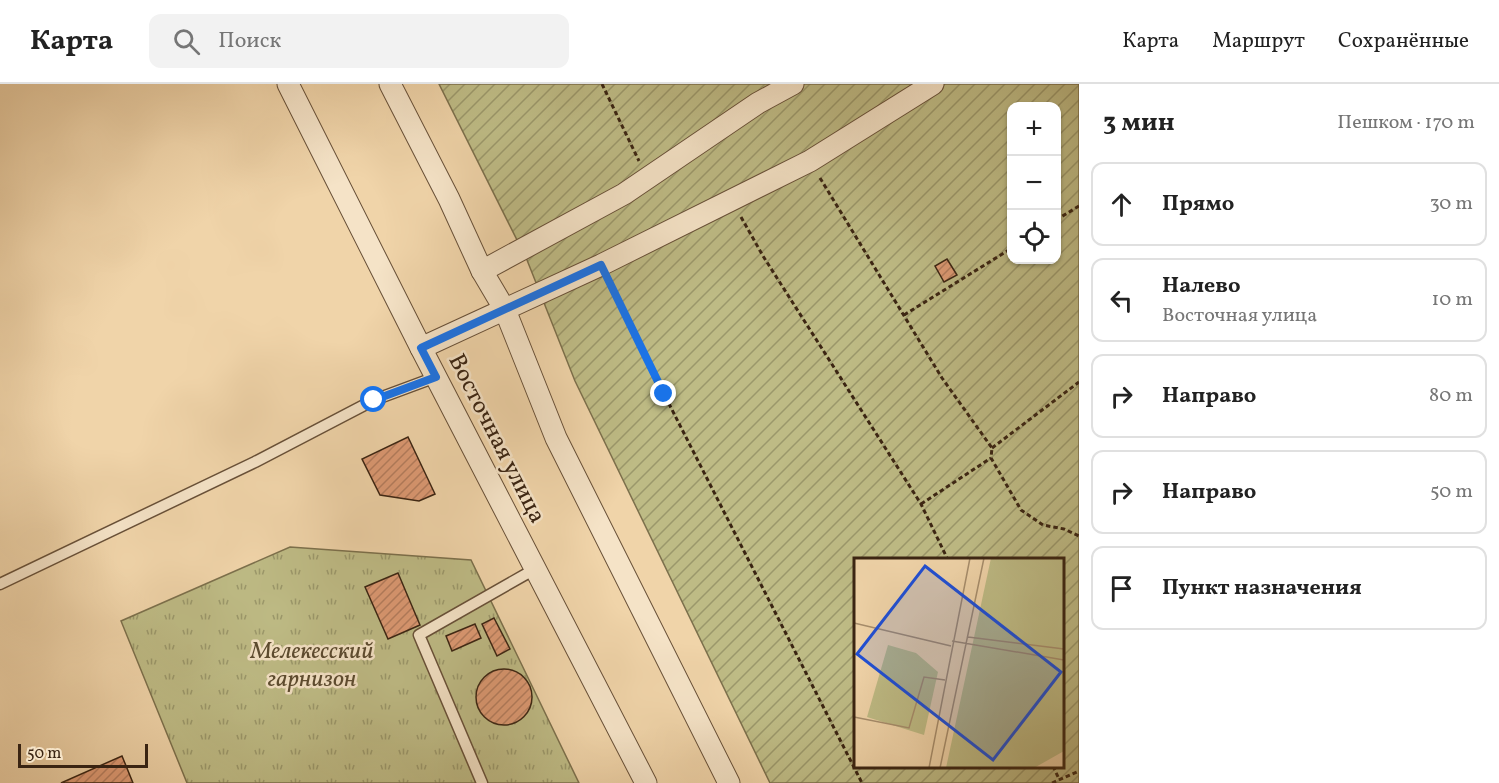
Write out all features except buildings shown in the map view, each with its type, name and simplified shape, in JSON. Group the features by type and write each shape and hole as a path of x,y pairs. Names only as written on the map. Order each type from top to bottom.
{"street":[{"name":"Восточная улица","path":"288,84 421,348 646,783"},
{"path":"390,84 449,199 482,271 504,310 556,438 729,783"},
{"path":"482,271 624,194 758,103 793,84"},
{"path":"421,348 601,265 810,161 933,84"}],"lane":[{"path":"0,584 255,462 374,400 436,377"},
{"path":"482,783 419,635 535,569"}],"path":[{"path":"602,84 648,178"},
{"path":"810,161 942,378 992,448 991,459 1021,510 1043,525 1064,529 1079,536"},
{"path":"731,201 763,256 921,504 947,558"},
{"path":"1061,217 1079,206"},
{"path":"904,315 1007,251"},
{"path":"601,265 854,767"},
{"path":"992,448 1079,382"},
{"path":"921,504 991,459"},
{"path":"854,768 862,783"},
{"path":"1054,768 1059,779"},
{"path":"1052,783 1079,771"}],"green space":[{"path":"439,84 1079,84 1079,783 770,783 575,381 527,260"},
{"name":"Мелекесский гарнизон","path":"290,547 471,560 579,783 187,783 121,621"}],"route":[{"path":"374,400 436,377 421,348 601,265 664,394"}]}
